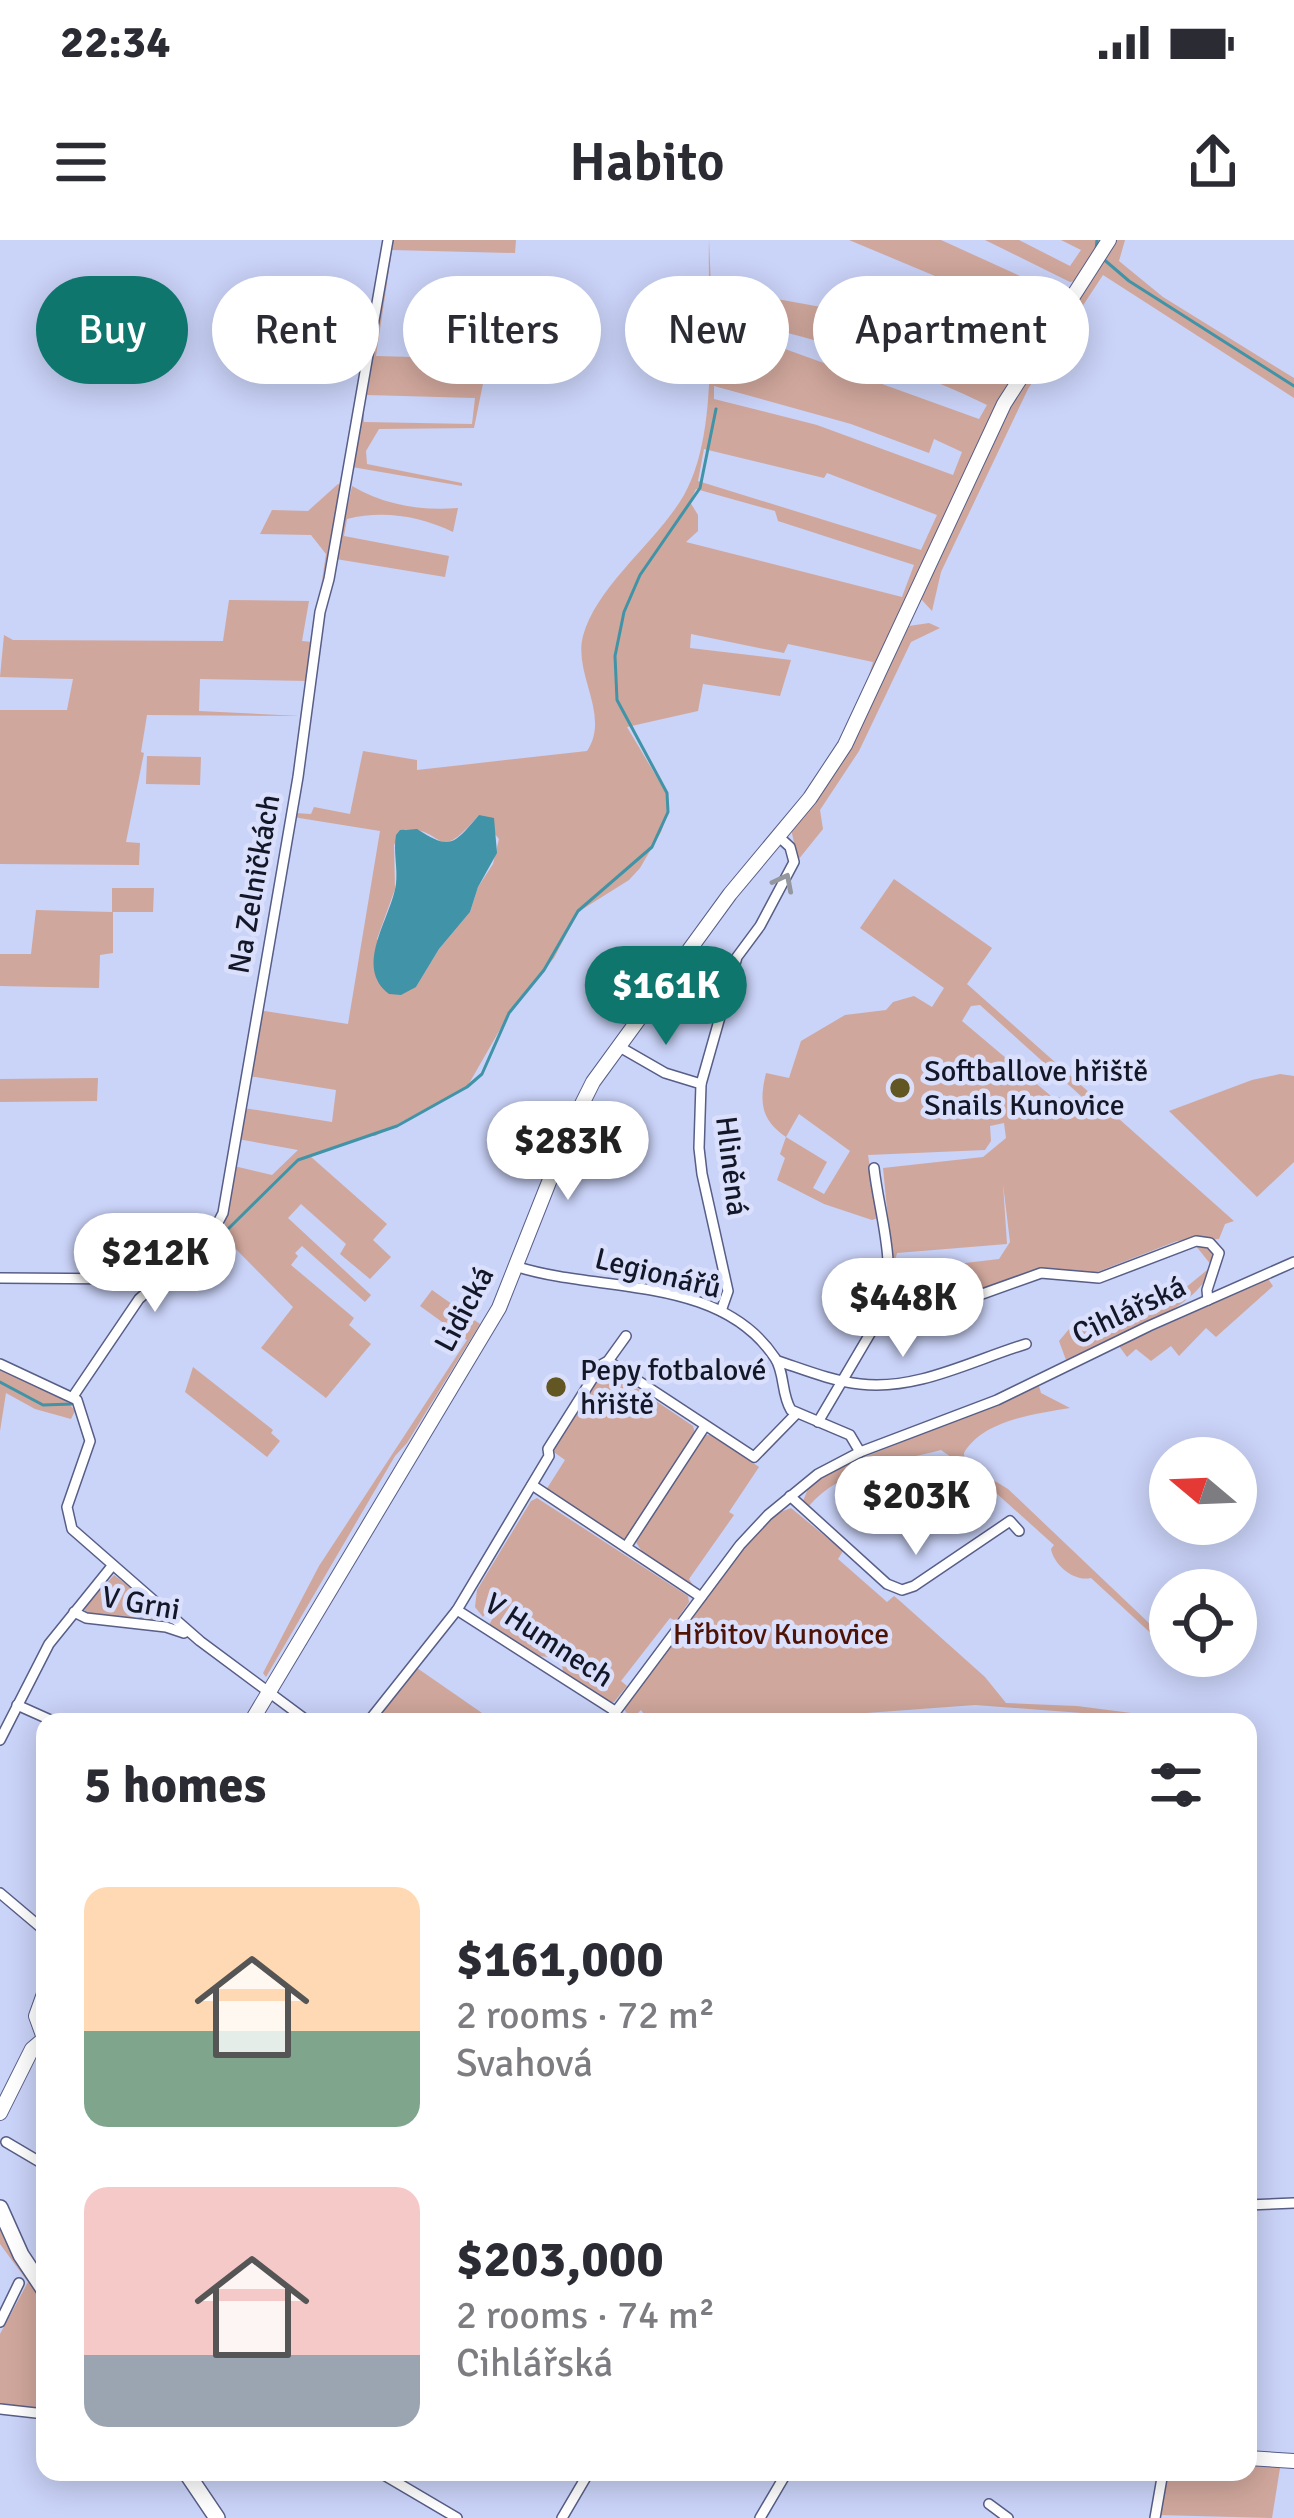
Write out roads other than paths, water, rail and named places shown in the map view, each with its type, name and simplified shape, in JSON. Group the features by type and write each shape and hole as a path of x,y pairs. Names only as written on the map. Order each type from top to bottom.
{"main road":[{"name":"Lidická","path":"257,1713 491,1322 593,1082 710,920 836,760 877,684 1004,404 1102,250"},
{"path":"0,2113 36,2045"},
{"path":"0,2208 36,2278"},
{"path":"1257,2459 1294,2461"},
{"path":"192,2481 217,2518"}],"street":[{"name":"Na Zelničkách","path":"77,1401 151,1286 212,1234 225,1208 296,791 320,612 388,240"},
{"name":"Hliněná","path":"721,1311 728,1291 700,1161 701,1084 737,957 763,922 792,868 793,851 778,836"},
{"path":"618,1046 665,1073 701,1084"},
{"path":"818,1422 881,1315 889,1276 874,1168"},
{"path":"881,1315 932,1312 1041,1273 1099,1278 1189,1242 1203,1241 1218,1250 1208,1300"},
{"name":"Cihlářská","path":"615,1711 752,1532 818,1474 860,1452 997,1400 1294,1262"},
{"name":"Legionářů","path":"518,1267 621,1285 721,1311 742,1324 778,1361 785,1400 796,1414"},
{"path":"0,1278 136,1279 151,1286"},
{"name":"V Humnech","path":"375,1713 458,1610 549,1456 548,1448 601,1365 626,1336"},
{"path":"778,1361 843,1382 875,1385 904,1383 1026,1344"},
{"path":"608,1361 755,1457 796,1414 850,1435 860,1452"},
{"path":"0,1364 77,1401 89,1449 67,1507 72,1529 200,1641 298,1713"},
{"path":"626,1547 705,1426"},
{"path":"532,1485 701,1597"},
{"path":"790,1496 898,1590 914,1586 1010,1521"},
{"path":"999,1509 1019,1531"},
{"name":"V Grni","path":"0,1740 49,1644 112,1566"},
{"name":"V Humnech","path":"458,1610 615,1711"},
{"name":"V Grni","path":"74,1612 86,1618 169,1627 200,1641"},
{"path":"17,1705 36,1714"},
{"path":"0,1893 36,1923"},
{"path":"5,2141 36,2159"},
{"path":"1257,2204 1294,2203"},
{"path":"0,2322 19,2283"},
{"path":"0,2409 36,2413"},
{"path":"394,2481 457,2518"},
{"path":"562,2518 584,2481"},
{"path":"760,2518 782,2481"},
{"path":"1155,2518 1161,2481"},
{"path":"989,2504 1007,2518"},
{"path":"428,2518 437,2506"}],"waterway":[{"path":"1096,250 1097,240"},
{"path":"1101,257 1129,281 1294,386"},
{"path":"223,1234 298,1160 397,1126 482,1074 509,1013 544,970 578,911 652,847 668,812 667,793 617,700 615,656 624,612 640,575 700,488 716,409"},
{"path":"0,1382 43,1405 72,1404"}],"place":[{"name":"Softballove hřiště Snails Kunovice","path":"900,1088"},
{"name":"Pepy fotbalové hřiště","path":"556,1387"}],"park label":[{"name":"Hřbitov Kunovice","path":"781,1634"}]}
